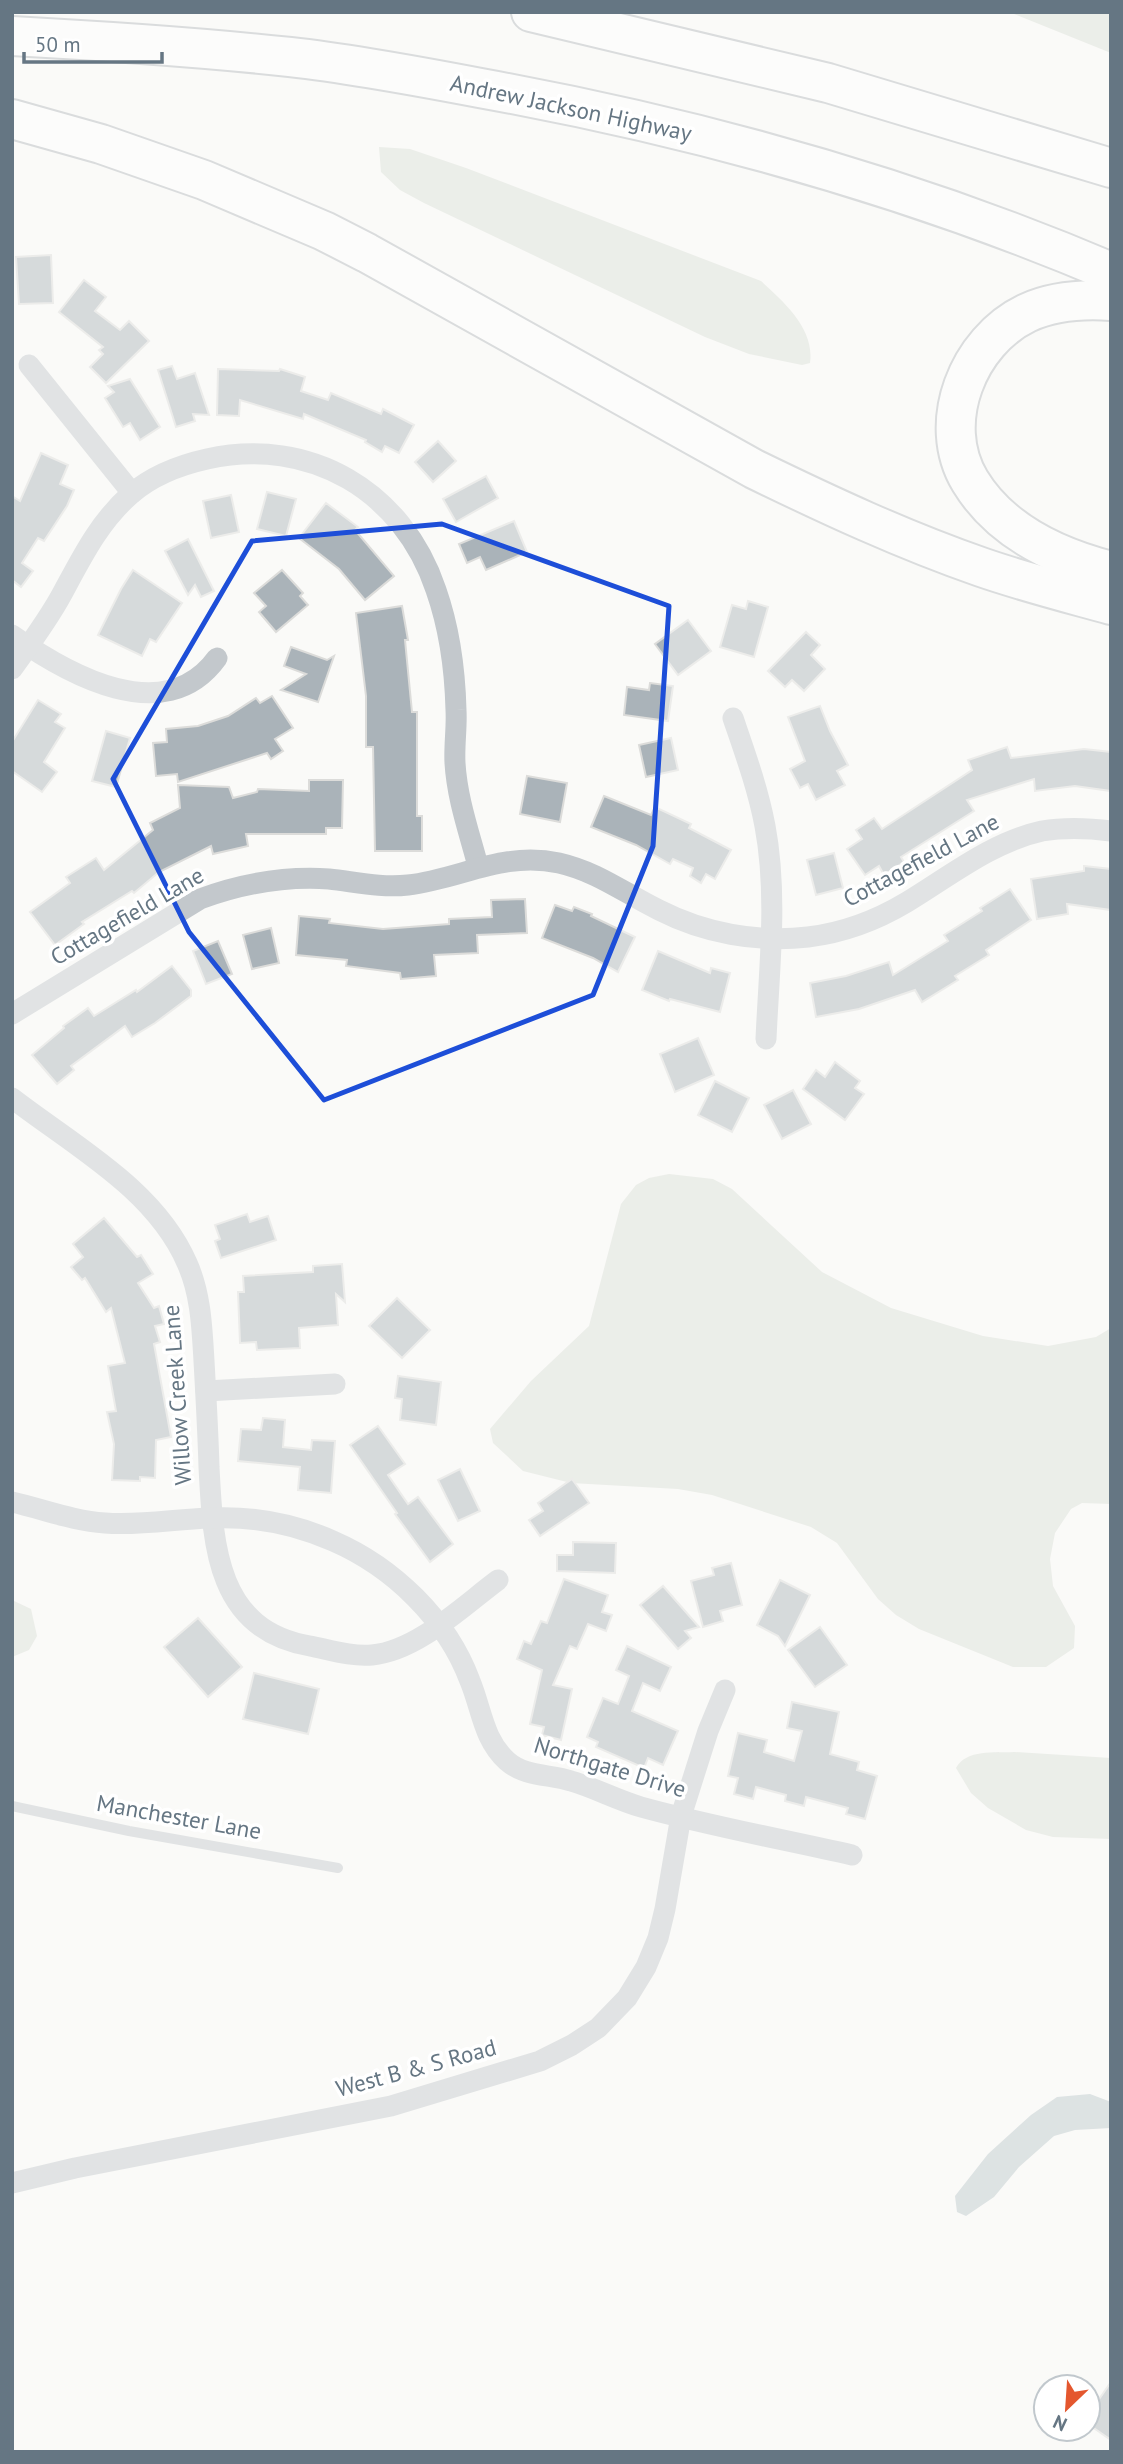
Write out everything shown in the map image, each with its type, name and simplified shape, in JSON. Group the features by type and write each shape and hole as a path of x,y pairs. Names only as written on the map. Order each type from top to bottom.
{"highway":[{"path":"531,12 828,83 1111,168"},
{"name":"Andrew Jackson Highway","path":"12,36 125,42 292,57 558,102 685,131 812,166 989,225 1111,272"},
{"path":"828,83 1038,158 1111,188"},
{"path":"12,119 148,160 261,202 367,253 754,469 810,497 928,548 983,568 1111,605"},
{"path":"1111,301 1080,300 1053,304 1027,313 1005,327 987,343 962,388 956,435 960,459 969,480 1005,522 1048,550 1111,571"}],"street":[{"path":"29,365 131,493"},
{"path":"12,669 20,641 51,612 99,528 131,493 148,481 196,461 222,455 267,454 302,459 329,469 355,482 378,499 416,544 436,590 444,617 455,689 456,779 478,866"},
{"path":"20,641 53,663 84,677 114,687 146,693 186,686 198,680 217,658"},
{"path":"733,718 748,761 765,826 770,883 766,1039"},
{"name":"Cottagefield Lane","path":"12,1014 200,899 228,889 281,878 308,878 376,886 410,885 478,866 506,862 556,862 605,878 659,910 685,921 713,930 770,939 832,933 881,916 974,860 1020,838 1068,828 1111,831"},
{"name":"Willow Creek Lane","path":"12,1098 125,1183 163,1220 189,1265 201,1319 212,1518 220,1570 247,1615 261,1628 295,1644 370,1656 410,1644 498,1580"},
{"path":"206,1391 335,1384"},
{"name":"Northgate Drive","path":"12,1502 103,1523 246,1518 306,1530 334,1541 360,1554 405,1587 424,1605 470,1678 487,1735 509,1763 523,1771 566,1780 639,1806 852,1855"},
{"name":"West B & S Road","path":"12,2183 75,2168 391,2106 540,2061 598,2028 626,1998 646,1967 658,1938 681,1816 708,1731 725,1690"}],"lane":[{"name":"Manchester Lane","path":"12,1807 338,1867"}],"highlighted area":[{"path":"442,524 669,606 653,846 593,995 324,1100 189,932 113,779 252,541"}],"shaded area":[{"path":"1009,12 1111,12 1111,53"},
{"path":"379,147 410,149 466,168 761,281 788,307 803,328 808,339 810,363 802,365 749,354 705,337 424,203 400,190 381,172"},
{"path":"669,1174 713,1179 732,1189 822,1272 891,1308 983,1336 1048,1346 1096,1337 1111,1328 1111,1504 1082,1503 1071,1509 1055,1533 1050,1559 1053,1586 1075,1626 1074,1648 1046,1667 1013,1667 919,1629 896,1615 878,1599 837,1543 811,1527 712,1495 678,1489 571,1483 523,1471 493,1443 490,1429 531,1381 589,1326 621,1204 636,1185 649,1178"},
{"path":"12,1600 31,1609 37,1636 29,1650 12,1657"},
{"path":"1014,1752 1111,1758 1111,1839 1053,1837 1026,1830 988,1808 971,1793 956,1768 974,1755"},
{"path":"1090,2094 1111,2102 1111,2128 1075,2130 1054,2136 1019,2167 994,2197 966,2216 957,2212 955,2196 988,2154 1031,2115 1057,2097"}],"building":[{"path":"51,255 53,303 19,304 16,257"},
{"path":"84,280 106,297 95,311 120,330 129,321 149,341 106,383 90,367 103,354 99,350 103,347 59,312"},
{"path":"172,366 177,379 195,373 209,415 193,414 195,421 176,427 158,370"},
{"path":"218,369 280,369 305,377 301,391 328,400 331,393 381,414 383,409 414,425 399,453 385,446 382,452 365,442 366,440 304,414 303,419 240,400 239,416 217,415"},
{"path":"130,379 160,427 140,440 130,423 123,427 105,398 114,392 108,386"},
{"path":"438,441 456,461 433,482 415,462"},
{"path":"41,453 68,465 60,484 74,490 44,541 38,538 22,563 33,571 21,587 12,580 12,496 20,501"},
{"path":"486,476 498,498 456,522 443,499"},
{"path":"267,492 296,499 286,536 257,529"},
{"path":"231,495 239,532 211,538 203,501"},
{"path":"326,503 358,527 355,530 394,576 365,600 339,569 299,538"},
{"path":"514,521 527,552 486,570 480,557 467,563 459,544"},
{"path":"188,539 214,591 201,597 195,585 188,595 165,551"},
{"path":"133,570 182,603 156,642 150,639 142,656 98,635"},
{"path":"282,570 303,593 300,596 308,605 276,632 259,612 266,606 254,593"},
{"path":"748,601 768,607 754,657 720,647 732,605 746,609"},
{"path":"402,606 408,640 405,640 412,712 417,712 417,816 422,816 422,851 375,851 373,747 366,747 366,696 356,613"},
{"path":"688,620 711,651 678,675 655,644"},
{"path":"806,632 820,645 811,655 825,669 804,691 792,680 785,687 768,671"},
{"path":"291,647 327,660 334,656 318,702 281,690 306,674 284,666"},
{"path":"650,683 673,686 668,721 624,715 627,687 649,690"},
{"path":"272,696 293,728 275,739 283,751 271,759 267,753 178,782 177,774 156,776 153,743 167,742 166,729 198,726 228,716 256,698 260,703"},
{"path":"38,700 61,714 55,722 65,728 44,762 57,772 42,792 12,771 12,742"},
{"path":"820,706 848,765 837,771 845,785 816,800 808,784 800,788 790,769 805,761 788,717"},
{"path":"106,731 130,738 116,787 92,781"},
{"path":"671,738 678,770 646,777 639,745"},
{"path":"1007,747 1011,758 1084,749 1111,752 1111,791 1075,786 1035,791 1034,779 967,800 974,811 901,857 904,862 884,875 879,866 865,875 847,849 862,839 856,830 874,818 882,829 972,770 968,760"},
{"path":"527,776 567,783 560,822 520,814"},
{"path":"309,780 343,780 342,828 326,828 326,834 246,834 248,846 213,854 211,846 159,872 134,893 132,891 82,922 84,924 55,945 30,912 70,883 66,877 96,858 104,870 153,830 150,823 180,808 178,785 229,787 233,798 257,792 258,789 309,791"},
{"path":"604,796 651,815 655,807 691,824 689,828 731,850 715,879 706,874 701,883 690,876 693,868 673,859 670,864 636,845 591,827"},
{"path":"834,853 843,888 816,895 807,860"},
{"path":"1084,866 1111,869 1111,910 1067,904 1068,914 1037,919 1031,879 1084,871"},
{"path":"1010,889 1031,920 986,950 989,955 955,976 958,980 922,1002 915,990 859,1009 816,1017 810,983 846,976 889,962 893,975 948,941 944,935"},
{"path":"525,899 527,933 477,935 478,953 434,955 436,976 401,979 400,973 346,966 347,960 296,955 299,916 330,919 329,923 383,929 449,924 449,919 492,917 491,900"},
{"path":"555,905 572,911 574,907 592,914 591,916 635,937 618,972 593,958 542,938"},
{"path":"271,928 279,963 252,969 243,935"},
{"path":"218,941 232,974 206,984 193,951"},
{"path":"658,951 710,973 711,968 730,973 720,1012 670,999 669,1001 642,990"},
{"path":"172,966 191,990 191,996 155,1023 132,1037 125,1026 71,1066 74,1070 57,1084 32,1055 64,1028 63,1026 88,1008 94,1016 136,990 137,992"},
{"path":"698,1038 714,1075 675,1092 660,1054"},
{"path":"835,1062 860,1081 855,1088 864,1094 845,1120 803,1089 816,1070 825,1077"},
{"path":"715,1081 749,1098 732,1132 698,1115"},
{"path":"793,1090 811,1124 782,1139 764,1105"},
{"path":"247,1214 250,1222 268,1216 276,1240 221,1258 215,1241 220,1239 215,1225"},
{"path":"104,1218 137,1257 141,1255 153,1274 138,1283 154,1308 159,1306 164,1324 155,1326 160,1342 154,1344 171,1437 156,1440 155,1478 140,1477 140,1481 112,1480 114,1444 107,1412 116,1411 108,1366 125,1363 111,1308 106,1312 85,1278 82,1280 71,1267 83,1257 73,1244"},
{"path":"342,1264 345,1302 336,1294 338,1325 299,1328 300,1348 257,1350 256,1342 240,1343 238,1292 244,1292 243,1276 313,1272 313,1266"},
{"path":"397,1298 430,1330 402,1358 369,1326"},
{"path":"398,1376 441,1382 436,1425 400,1420 402,1399 395,1398"},
{"path":"263,1418 285,1420 283,1447 311,1450 312,1440 335,1441 331,1493 298,1490 300,1467 238,1461 241,1429 261,1430"},
{"path":"378,1426 405,1464 388,1475 408,1504 418,1497 453,1544 430,1562 350,1445"},
{"path":"460,1469 480,1511 458,1521 438,1480"},
{"path":"572,1479 589,1503 540,1536 529,1520 543,1511 538,1503"},
{"path":"573,1542 616,1543 615,1573 557,1571 557,1555 573,1555"},
{"path":"731,1563 742,1605 720,1611 723,1621 703,1627 691,1581 714,1575 712,1568"},
{"path":"564,1579 608,1595 602,1612 612,1615 606,1631 588,1624 577,1649 570,1646 553,1685 572,1689 561,1740 542,1735 544,1727 530,1724 542,1670 517,1659 524,1641 531,1644 541,1621 547,1623"},
{"path":"780,1580 810,1595 785,1646 778,1636 757,1625"},
{"path":"663,1586 699,1627 685,1631 691,1638 678,1649 640,1605"},
{"path":"198,1618 242,1667 208,1697 164,1647"},
{"path":"820,1627 847,1665 815,1687 788,1650"},
{"path":"627,1646 671,1667 660,1691 643,1683 632,1711 678,1731 663,1765 648,1758 644,1768 596,1747 598,1742 587,1737 603,1698 618,1704 629,1676 616,1670"},
{"path":"254,1673 319,1689 308,1734 243,1719"},
{"path":"792,1702 839,1712 830,1754 859,1762 857,1770 877,1776 865,1819 846,1814 848,1808 806,1797 804,1806 785,1801 786,1795 756,1787 753,1799 734,1794 738,1778 728,1776 738,1733 767,1740 764,1752 794,1761 802,1731 787,1728"},
{"path":"1111,2382 1111,2440 1102,2434 1102,2395"}]}
